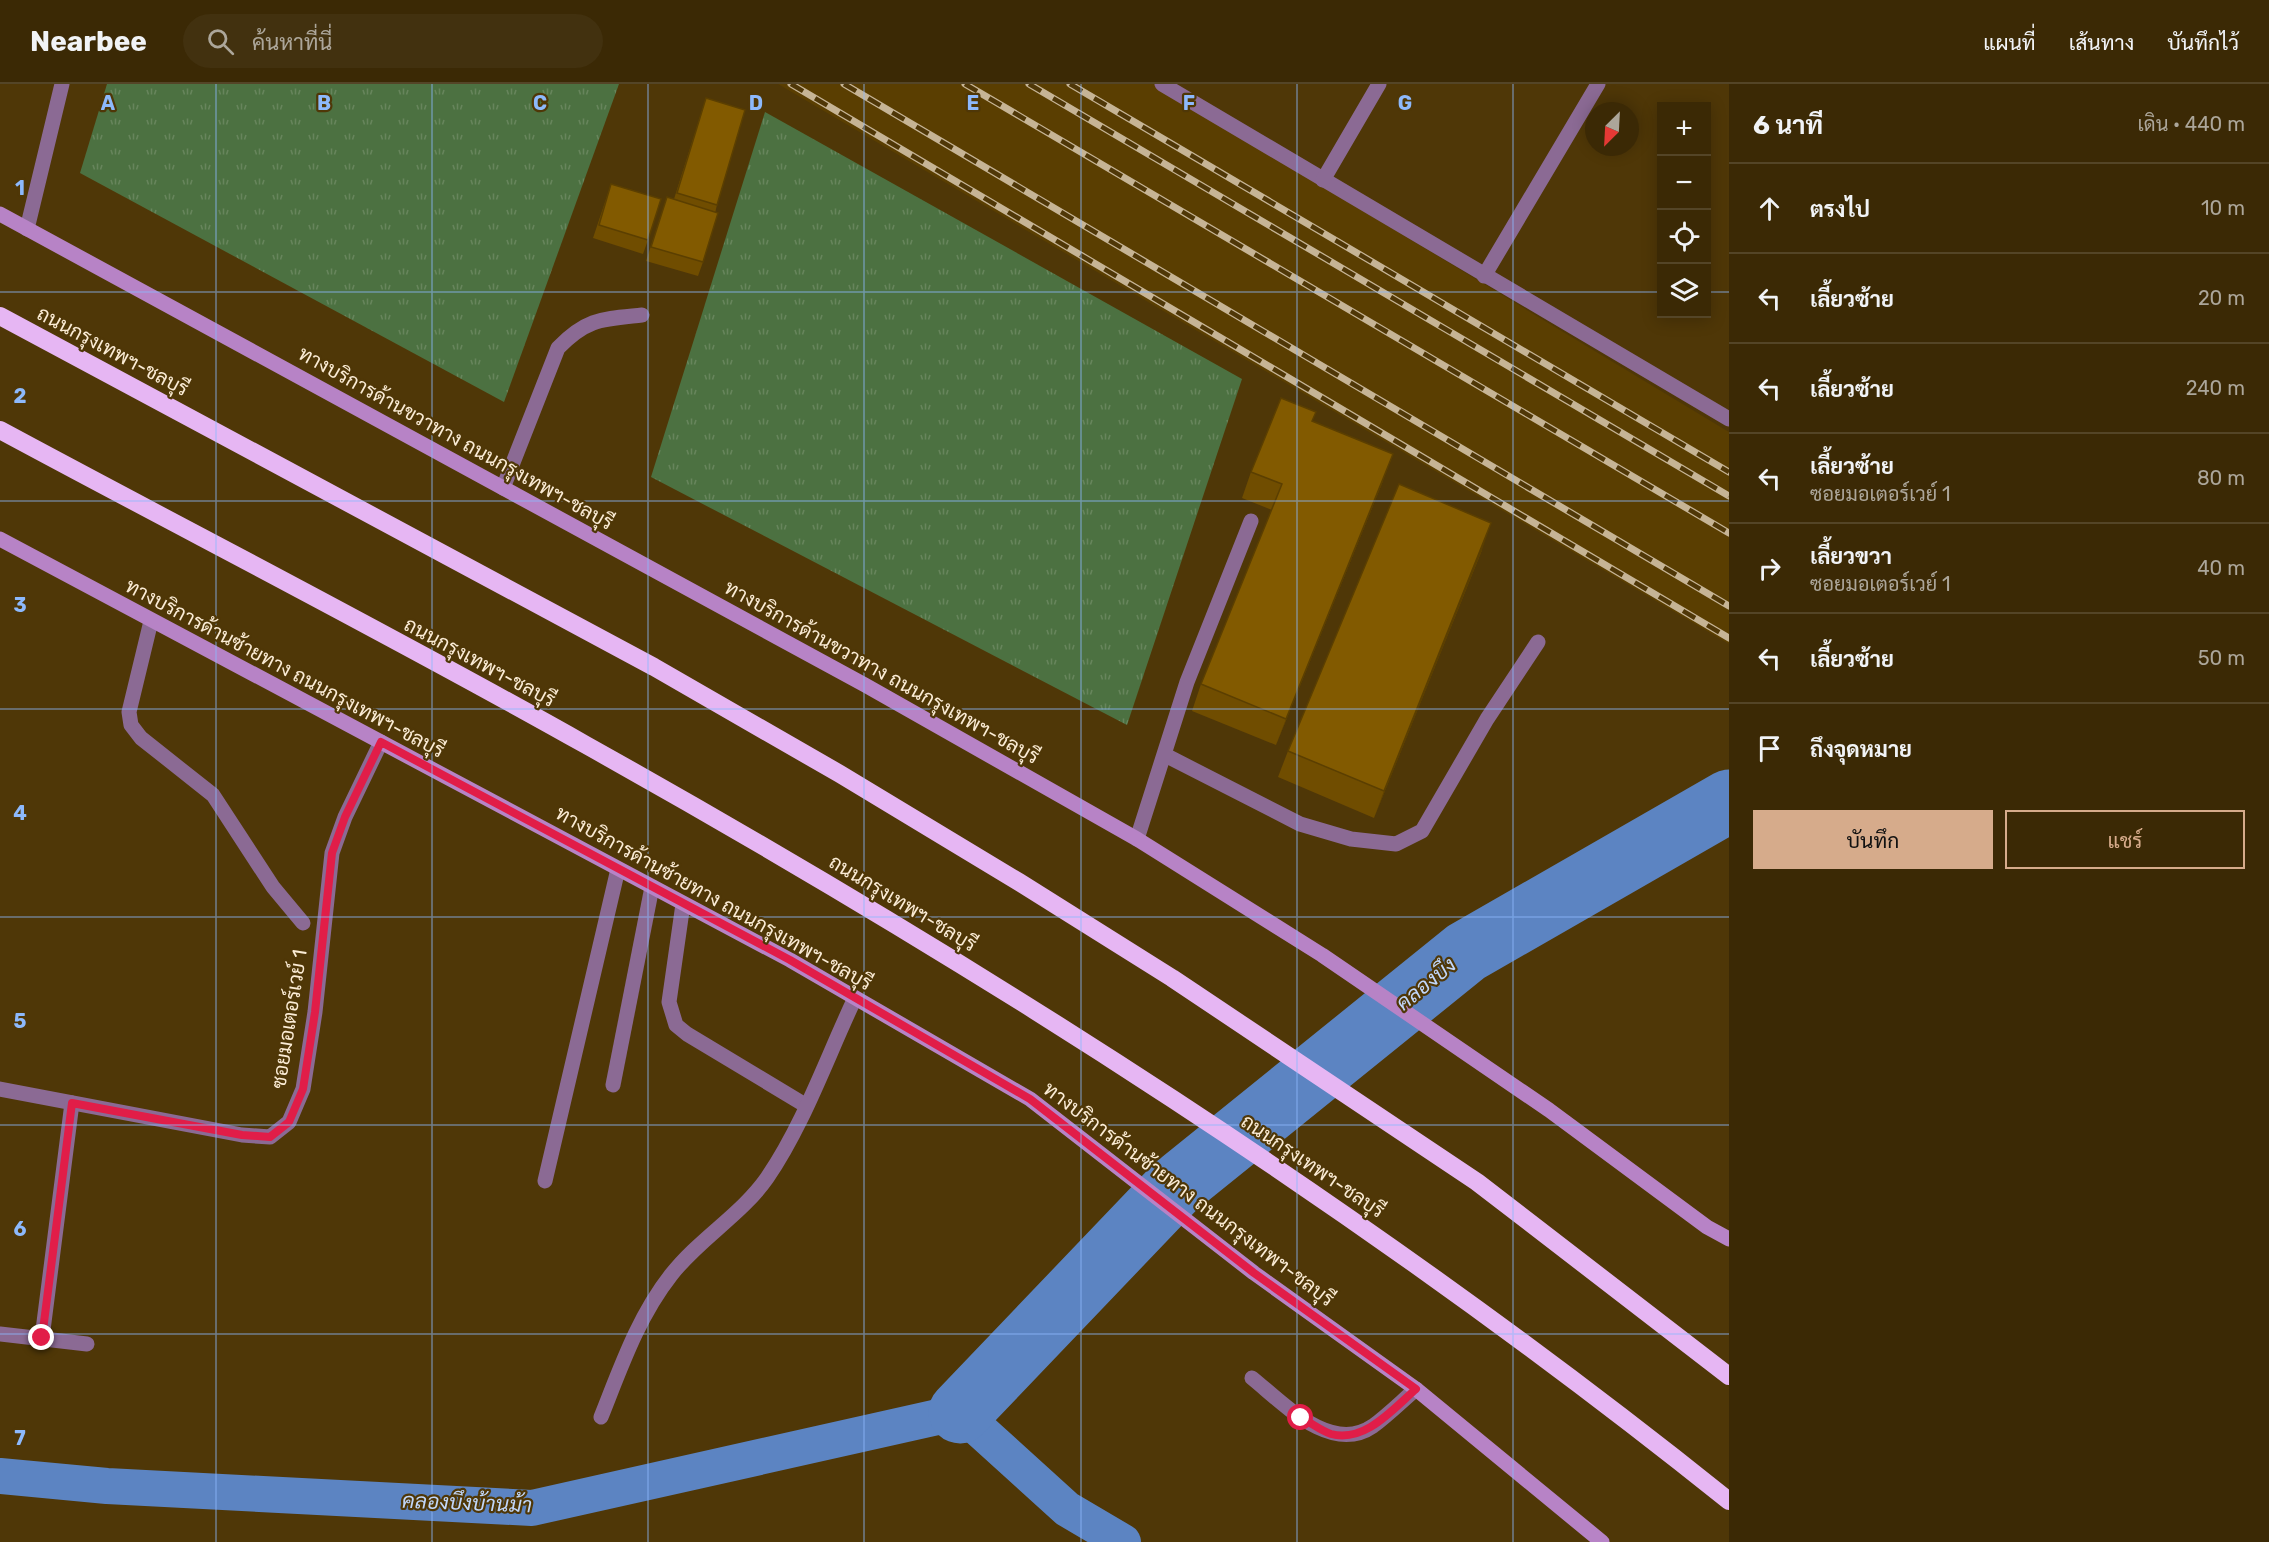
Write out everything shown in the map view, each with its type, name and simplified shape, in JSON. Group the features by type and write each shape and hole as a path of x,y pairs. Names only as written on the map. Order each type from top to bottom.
{"highway":[{"name":"ถนนกรุงเทพฯ-ชลบุรี","path":"0,316 654,668 840,774 1172,978 1477,1182 1729,1376"},
{"name":"ถนนกรุงเทพฯ-ชลบุรี","path":"0,430 584,743 920,939 1125,1067 1388,1243 1528,1345 1729,1501"}],"main road":[{"name":"ทางบริการด้านขวาทาง ถนนกรุงเทพฯ-ชลบุรี","path":"0,214 865,685 1137,839 1322,955 1549,1110 1707,1227 1729,1239"},
{"name":"ทางบริการด้านซ้ายทาง ถนนกรุงเทพฯ-ชลบุรี","path":"0,539 618,868 855,998 1030,1099 1254,1273 1416,1389 1597,1540"},
{"name":"ทางบริการด้านขวาทาง ถนนกรุงเทพฯ-ชลบุรี","path":"1707,1227 1729,1250"}],"street":[{"path":"27,229 62,84"},
{"path":"1162,84 1182,89 1323,180 1729,419"},
{"path":"1323,180 1379,84"},
{"path":"1484,276 1598,84"},
{"path":"503,488 558,348 575,330 598,320 642,315"},
{"path":"1137,839 1187,681 1251,521"},
{"path":"152,621 129,712 131,725 141,738 213,795 273,887 303,923"},
{"path":"1165,755 1300,824 1351,840 1396,844 1422,831 1487,719 1538,642"},
{"name":"ซอยมอเตอร์เวย์ 1","path":"0,1089 242,1135 270,1137 289,1122 305,1078 315,1012 332,853 345,817 381,742"},
{"path":"545,1181 618,868"},
{"path":"613,1085 652,887"},
{"path":"683,904 669,1002 676,1024 687,1034 805,1106"},
{"path":"601,1417 640,1320 672,1273 744,1205 767,1178 805,1106 855,998"},
{"path":"42,1338 72,1103"},
{"path":"0,1334 87,1344"},
{"path":"1252,1378 1301,1418 1330,1434 1349,1434 1371,1427 1416,1389"}],"shaded area":[{"path":"778,84 1153,84 1729,432 1729,644"}],"green space":[{"path":"107,84 619,84 504,402 80,173"},
{"path":"765,112 1242,379 1127,725 651,477"}],"building":[{"path":"706,98 745,110 717,205 677,193"},
{"path":"611,184 661,199 648,240 599,225"},
{"path":"667,197 718,213 703,262 651,247"},
{"path":"1281,398 1316,412 1312,421 1393,454 1286,719 1201,684 1282,484 1251,472"},
{"path":"1399,484 1491,523 1384,791 1288,751"}],"waterway":[{"name":"คลองบึง","path":"960,1412 1175,1187 1466,952 1729,801"},
{"name":"คลองบึงบ้านม้า","path":"0,1476 107,1486 532,1508 960,1412 1067,1509 1123,1542"}],"railway":[{"path":"791,84 1729,638"},
{"path":"844,84 1729,606"},
{"path":"965,84 1729,533"},
{"path":"1029,84 1729,496"},
{"path":"1070,84 1729,472"}],"route":[{"path":"42,1338 72,1103 242,1135 270,1137 289,1122 303,1089 315,1012 332,853 345,817 381,742 790,960 1030,1099 1254,1273 1416,1389 1371,1427 1349,1434 1330,1434 1301,1418"}]}
